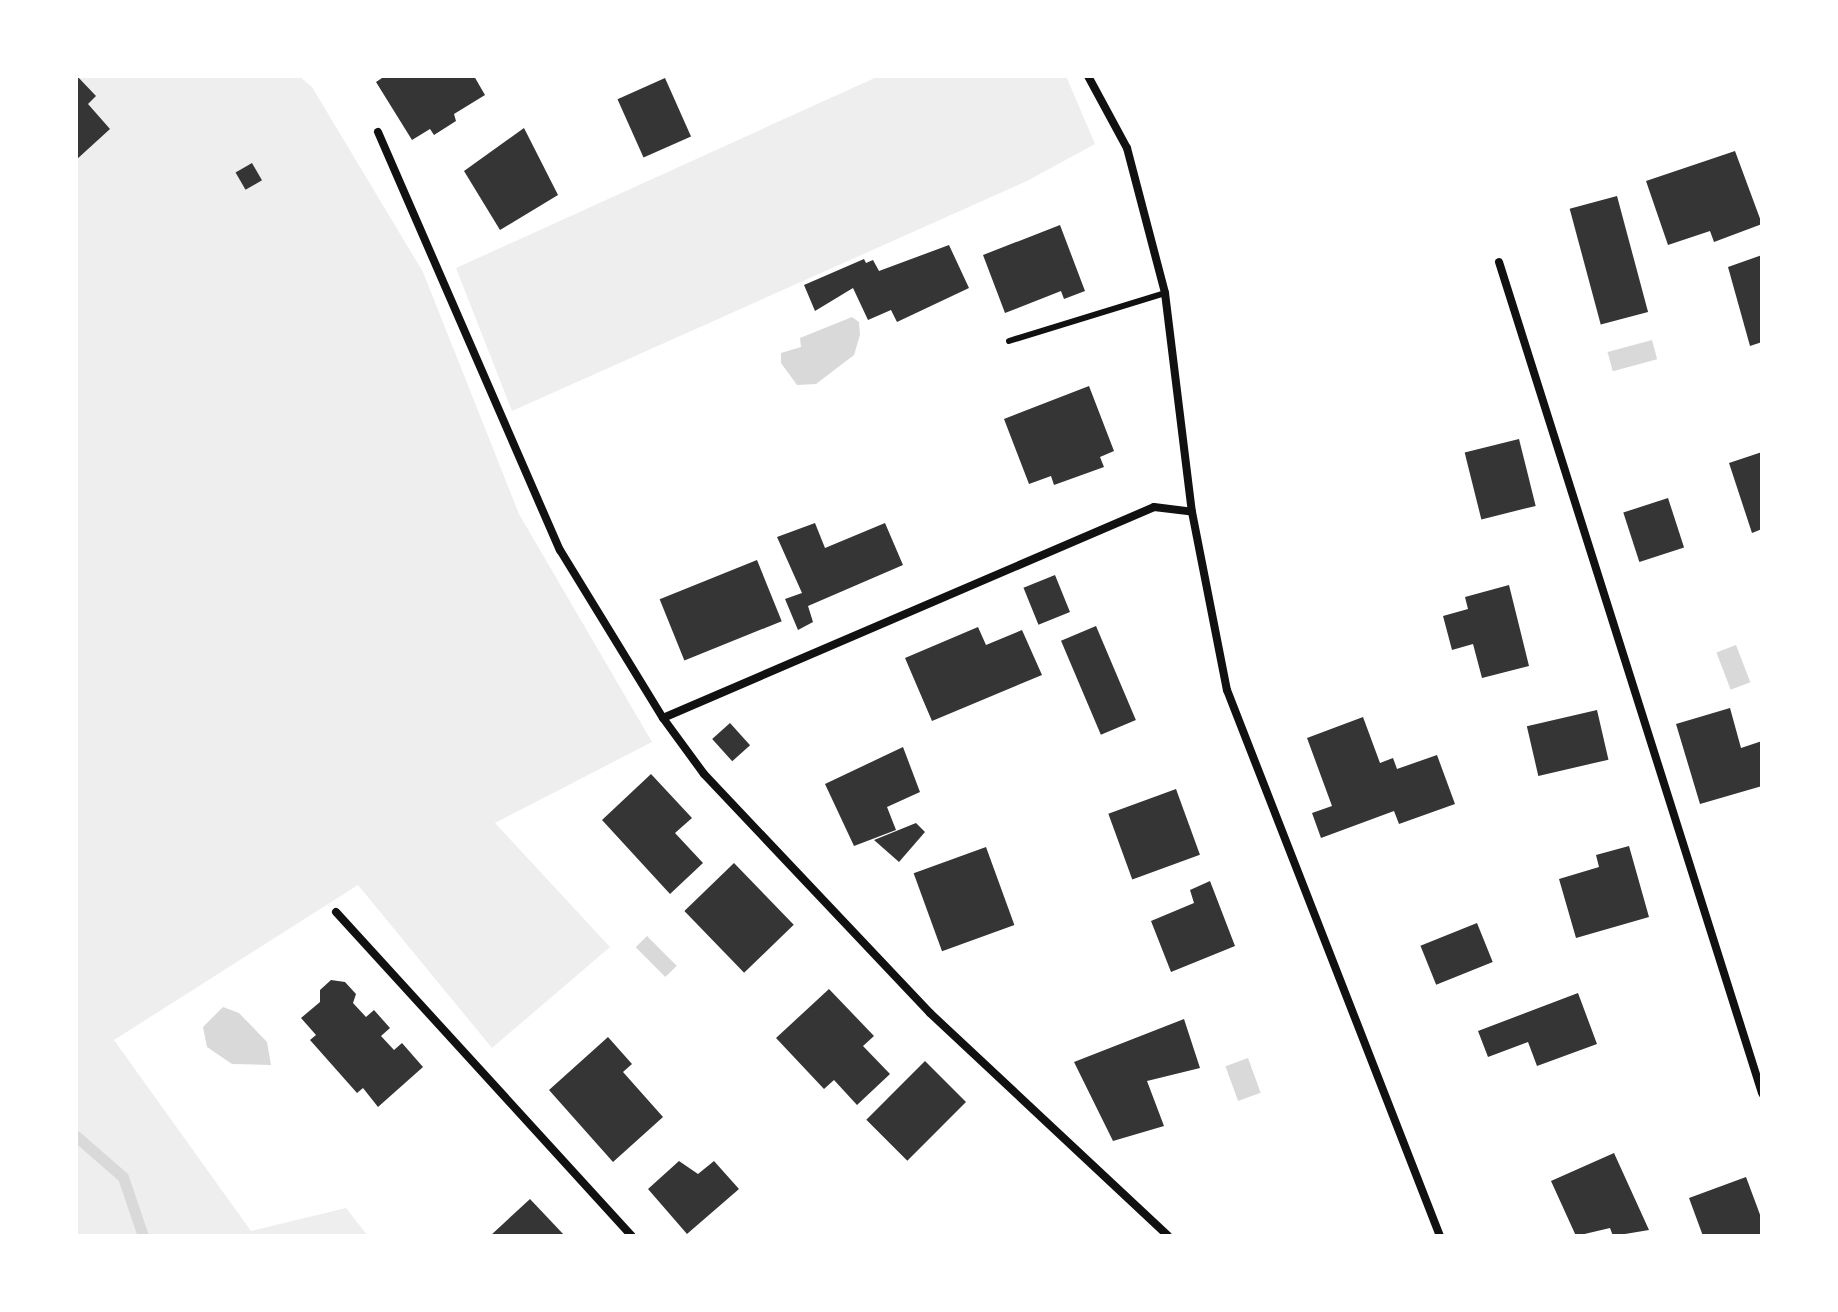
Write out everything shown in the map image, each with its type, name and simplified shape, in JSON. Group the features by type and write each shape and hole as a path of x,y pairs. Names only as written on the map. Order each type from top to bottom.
{"street":[{"path":"1088,76 1127,148 1165,293 1192,512 1227,690 1440,1236"},
{"path":"378,132 560,550 663,718 704,774 930,1013 1168,1236"},
{"path":"1499,262 1762,1093"},
{"path":"663,718 1154,507 1192,512"},
{"path":"336,912 632,1236"}],"lane":[{"path":"1009,341 1165,293"}],"shaded area":[{"path":"76,76 299,76 312,87 423,272 519,514 652,742 495,823 610,947 492,1048 358,885 114,1040 251,1231 346,1208 368,1236 76,1236"},
{"path":"879,76 1066,76 1095,144 1027,181 512,411 456,268"},
{"path":"852,317 859,322 860,335 854,355 816,384 797,385 781,363 781,353 801,347 800,338"},
{"path":"1652,340 1657,359 1613,371 1608,352"},
{"path":"1736,645 1750,682 1731,690 1716,653"},
{"path":"647,936 677,966 665,977 636,947"},
{"path":"223,1007 239,1013 267,1042 271,1065 232,1064 207,1047 203,1027"},
{"path":"1248,1058 1261,1093 1238,1101 1225,1066"}],"building":[{"path":"77,76 96,96 88,104 110,129 76,160"},
{"path":"385,76 474,76 485,95 454,114 456,121 434,135 430,129 412,140 376,82"},
{"path":"665,78 691,136 644,158 617,99"},
{"path":"524,128 558,195 500,230 464,171"},
{"path":"1735,151 1762,224 1714,242 1710,231 1668,245 1646,181"},
{"path":"252,163 262,180 246,190 236,172"},
{"path":"1617,196 1648,312 1601,325 1570,209"},
{"path":"1060,225 1085,291 1064,299 1061,291 1005,313 983,255"},
{"path":"949,245 969,288 897,322 891,310 868,320 853,288 815,311 804,285 864,259 866,263 873,260 879,271"},
{"path":"1762,255 1762,342 1750,346 1728,267"},
{"path":"1089,386 1114,451 1100,457 1104,467 1054,485 1051,476 1029,484 1004,419"},
{"path":"1519,439 1536,506 1481,519 1465,453"},
{"path":"1762,452 1762,529 1752,533 1729,463"},
{"path":"1668,498 1684,547 1639,562 1623,513"},
{"path":"815,523 825,548 885,523 903,565 808,606 813,622 798,630 785,599 802,593 777,537"},
{"path":"757,560 782,621 684,661 660,599"},
{"path":"1055,575 1070,612 1038,625 1023,588"},
{"path":"1509,585 1529,666 1482,678 1473,644 1452,650 1443,616 1468,609 1465,597"},
{"path":"1096,626 1136,720 1101,735 1061,641"},
{"path":"978,627 986,645 1022,630 1042,675 932,721 905,658"},
{"path":"1730,708 1741,748 1762,741 1762,786 1700,804 1676,724"},
{"path":"1597,710 1608,760 1538,776 1527,726"},
{"path":"1363,717 1380,763 1393,758 1397,769 1437,755 1455,804 1399,824 1394,811 1321,838 1312,813 1332,806 1307,738"},
{"path":"730,723 750,745 732,761 712,739"},
{"path":"903,747 920,792 887,807 896,830 854,846 825,784"},
{"path":"651,774 692,818 675,833 703,863 670,894 602,820"},
{"path":"1176,789 1200,855 1132,879 1108,814"},
{"path":"916,823 925,832 899,862 874,840"},
{"path":"1629,846 1649,917 1576,938 1559,879 1599,867 1596,855"},
{"path":"986,847 1014,925 942,951 914,873"},
{"path":"734,863 794,925 744,973 684,911"},
{"path":"1210,881 1235,946 1171,972 1151,921 1194,903 1190,890"},
{"path":"1477,923 1493,962 1436,985 1420,946"},
{"path":"331,980 345,982 356,994 353,1003 366,1017 374,1010 390,1028 381,1036 394,1050 402,1043 423,1067 378,1107 363,1088 357,1093 310,1040 316,1035 301,1018 320,1002 320,990"},
{"path":"829,989 874,1036 863,1046 890,1074 857,1105 834,1080 824,1089 776,1038"},
{"path":"1578,993 1597,1044 1537,1066 1528,1042 1488,1057 1478,1031"},
{"path":"1184,1019 1200,1068 1147,1081 1164,1126 1113,1141 1074,1062"},
{"path":"608,1037 632,1064 623,1072 663,1117 613,1162 549,1090"},
{"path":"925,1061 966,1102 907,1161 866,1120"},
{"path":"1614,1153 1649,1230 1613,1236 1610,1228 1576,1236 1551,1181"},
{"path":"679,1161 698,1174 714,1161 739,1189 687,1234 648,1189"},
{"path":"1746,1177 1762,1220 1762,1236 1703,1236 1689,1198"},
{"path":"530,1199 565,1236 490,1236"}],"waterway":[{"path":"76,1136 123,1177 143,1236"}]}
